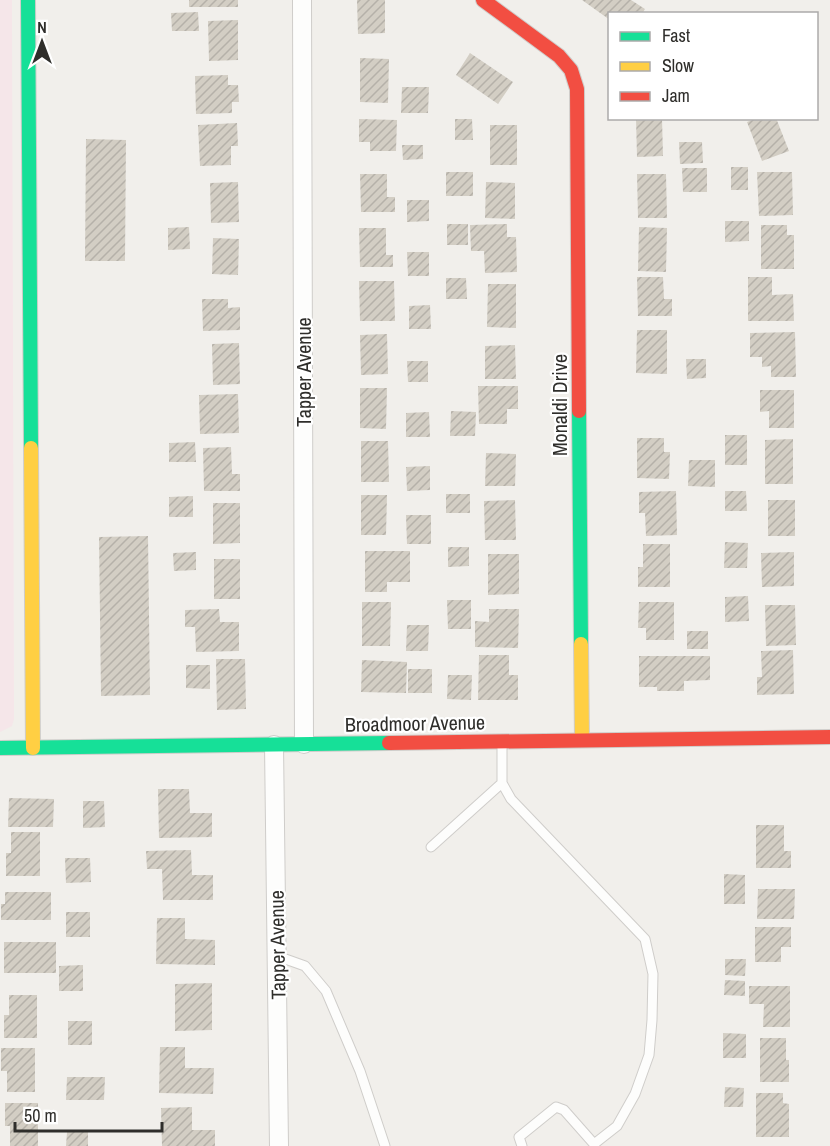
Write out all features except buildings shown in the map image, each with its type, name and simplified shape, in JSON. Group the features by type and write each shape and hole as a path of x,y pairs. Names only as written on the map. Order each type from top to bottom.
{"street":[{"path":"27,0 33,748"},
{"name":"Tapper Avenue","path":"302,0 304,744"},
{"name":"Monaldi Drive","path":"483,0 548,46 571,70 577,89 582,740"},
{"name":"Broadmoor Avenue","path":"0,748 830,737"},
{"name":"Tapper Avenue","path":"274,745 279,1146"}],"lane":[{"path":"502,742 502,783 511,799 645,939 653,974 649,1055 635,1094 617,1126 593,1145 564,1110 556,1107 519,1137 522,1146"},
{"path":"430,847 502,783"},
{"path":"277,956 305,966 326,991 360,1071 385,1146"}],"shaded area":[{"path":"0,0 12,0 14,719 12,726 0,732"}],"traffic: fast":[{"path":"28,0 31,448"},
{"path":"579,411 581,644"},
{"path":"0,748 389,743"}],"traffic: slow":[{"path":"31,448 33,748"},
{"path":"581,644 582,740"}],"traffic: jam":[{"path":"483,0 559,56 571,70 577,89 579,411"},
{"path":"389,743 830,737"}]}
